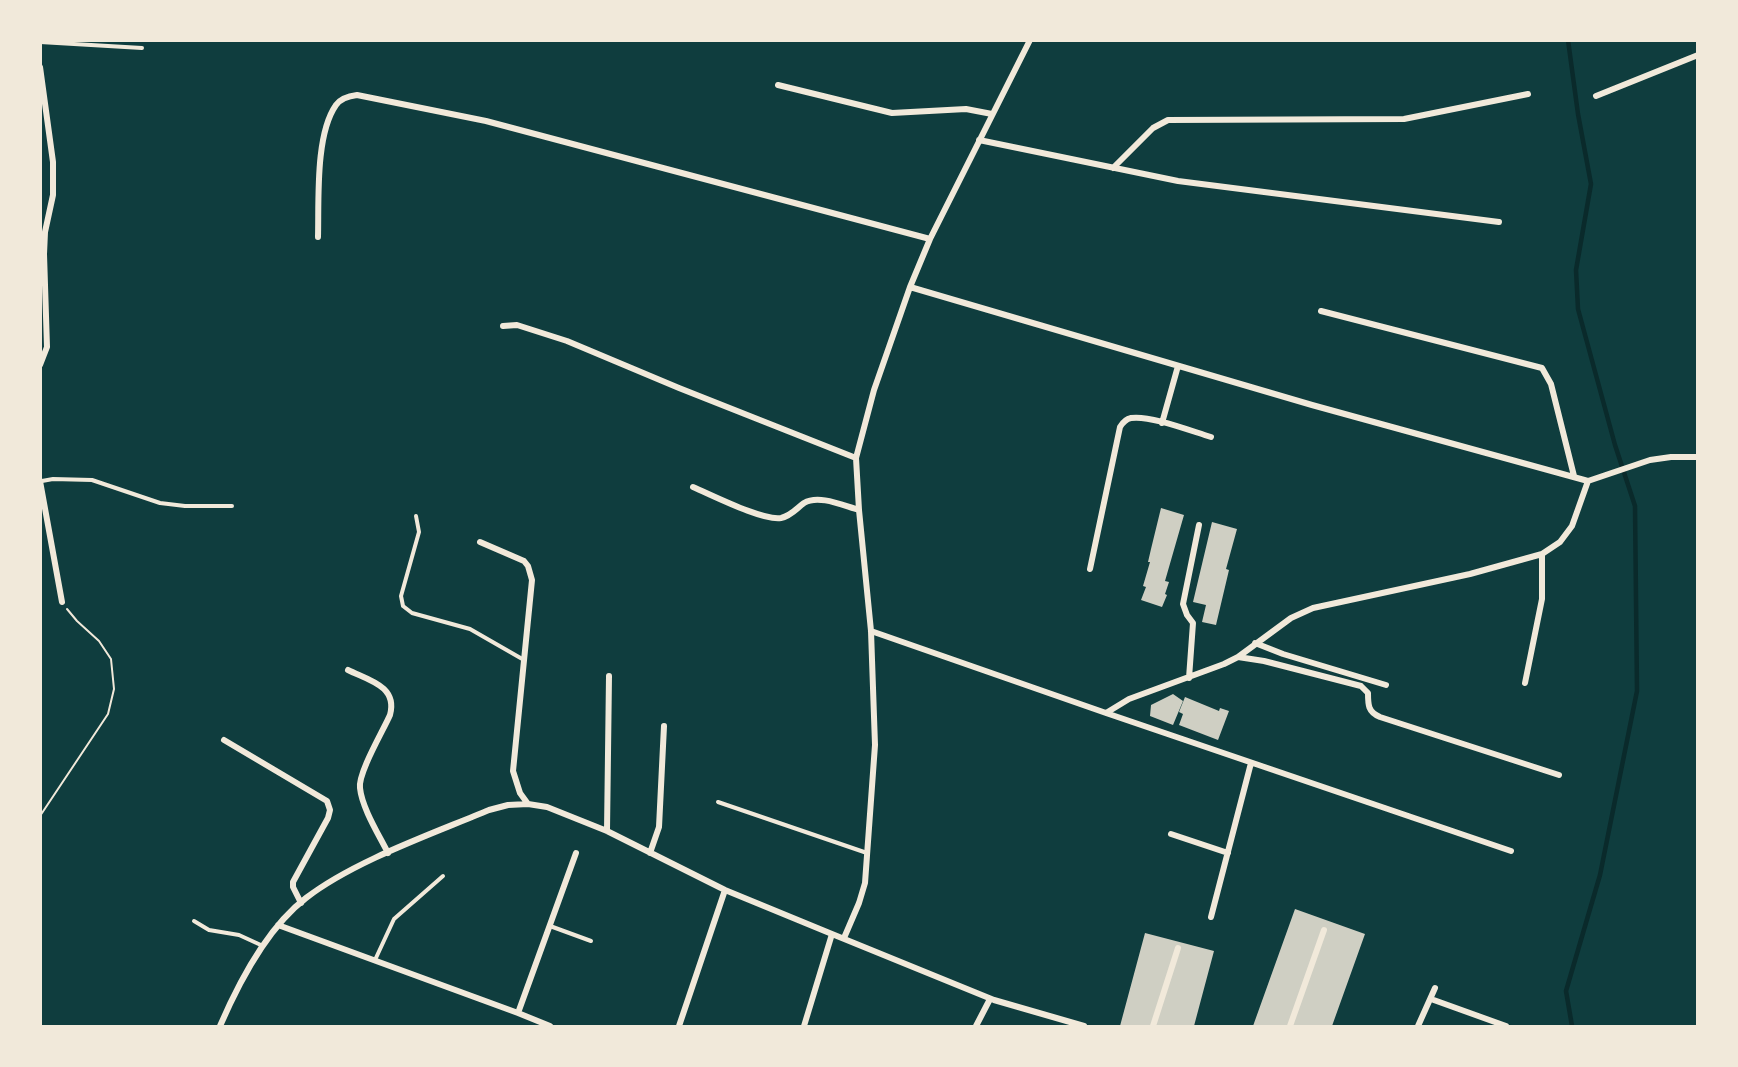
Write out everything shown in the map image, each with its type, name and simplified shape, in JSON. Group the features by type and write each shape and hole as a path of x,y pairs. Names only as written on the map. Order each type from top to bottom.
{"street":[{"path":"844,938 865,883 875,745 871,631 856,458 874,390 910,287 930,239 1030,40"},
{"path":"1596,96 1698,55"},
{"path":"40,66 53,162 53,195 45,232 44,254 47,347 40,365"},
{"path":"778,85 892,113 966,109 992,114"},
{"path":"1113,168 1153,128 1168,120 1404,119 1528,94"},
{"path":"318,237 319,170 325,131 336,104 345,97 357,95 486,121 930,239"},
{"path":"979,140 1178,181 1499,222"},
{"path":"910,287 1312,405 1588,481 1650,460 1698,457"},
{"path":"1321,311 1542,368 1551,384 1574,476"},
{"path":"503,327 517,325 567,341 856,458"},
{"path":"1162,423 1178,366"},
{"path":"1090,569 1120,427 1124,421 1130,418 1162,423 1211,437"},
{"path":"41,481 62,602"},
{"path":"1106,713 1128,699 1189,678 1238,657 1291,618 1313,608 1470,574 1542,554 1560,542 1572,526 1588,481"},
{"path":"693,487 770,518 788,516 805,502 812,500 859,510"},
{"path":"1189,678 1193,623 1186,615 1183,604 1199,525"},
{"path":"480,542 524,561 532,580 513,771 520,793 528,804"},
{"path":"1525,683 1542,599 1542,554"},
{"path":"871,631 1511,851"},
{"path":"1255,643 1283,654 1386,685"},
{"path":"1238,657 1264,661 1361,686 1368,693 1370,710 1380,717 1559,775"},
{"path":"348,670 385,688 391,696 393,706 390,715 361,776 360,788 364,803 388,853"},
{"path":"607,831 609,676"},
{"path":"651,853 659,827 664,726"},
{"path":"224,740 327,801 330,810 328,818 294,882 293,887 301,903"},
{"path":"1211,917 1251,763"},
{"path":"220,1026 263,946 278,925 301,903 346,873 388,853 489,810 508,805 528,804 547,807 607,831 725,890 990,999 1084,1026"},
{"path":"1171,834 1228,853"},
{"path":"518,1012 576,853"},
{"path":"679,1026 725,890"},
{"path":"278,925 518,1012 550,1026"},
{"path":"1290,1026 1324,930"},
{"path":"804,1026 832,934"},
{"path":"1154,1026 1178,948"},
{"path":"1418,1026 1436,987"},
{"path":"976,1026 990,999"},
{"path":"1431,999 1506,1026"}],"lane":[{"path":"40,42 142,48"},
{"path":"41,481 92,480 160,502 185,506 232,506"},
{"path":"416,516 418,532 401,596 404,606 412,613 470,629 524,660"},
{"path":"718,802 868,853"},
{"path":"375,960 394,919 443,876"},
{"path":"194,921 209,930 239,935 263,946"},
{"path":"549,926 591,941"}],"path":[{"path":"40,816 108,714 114,689 111,659 99,641 77,621 62,602"}],"building":[{"path":"1161,508 1184,515 1165,581 1169,582 1162,607 1141,600 1146,587 1143,586"},
{"path":"1212,522 1237,529 1226,569 1229,570 1216,625 1202,622 1206,605 1193,602"},
{"path":"1173,694 1183,701 1173,725 1150,716 1151,705"},
{"path":"1185,697 1219,711 1220,708 1229,711 1218,740 1179,725 1183,714 1179,712"},
{"path":"1295,909 1365,934 1332,1026 1253,1026"},
{"path":"1145,933 1214,951 1194,1026 1120,1026"}],"waterway":[{"path":"1568,40 1591,184 1576,270 1578,309 1615,445 1635,506 1637,691 1600,875 1566,991 1572,1026"}]}
